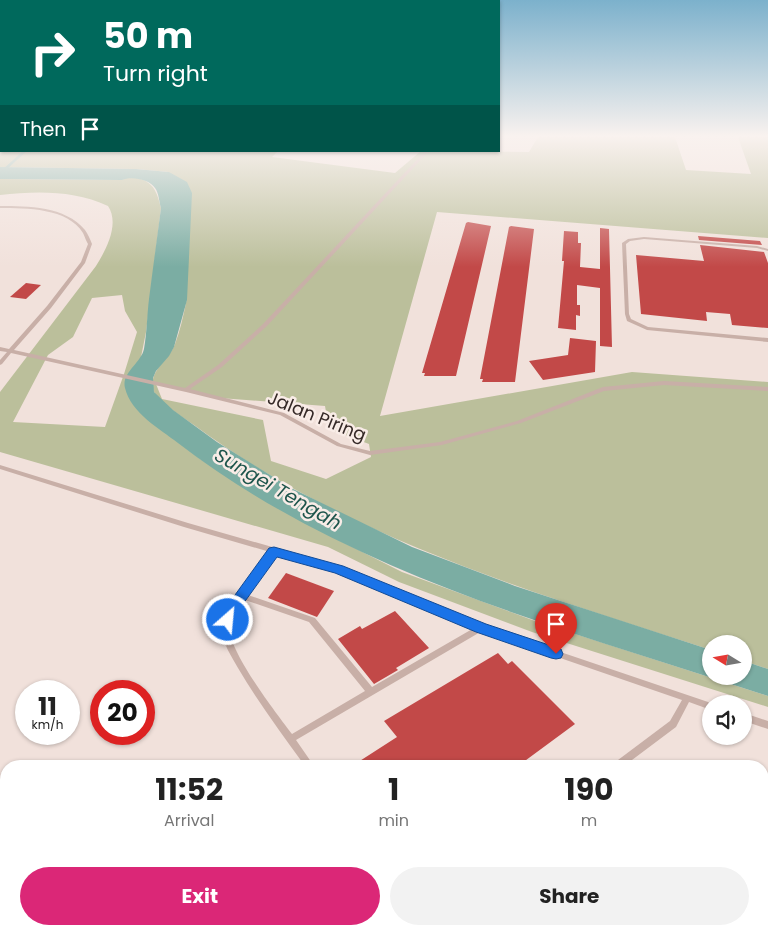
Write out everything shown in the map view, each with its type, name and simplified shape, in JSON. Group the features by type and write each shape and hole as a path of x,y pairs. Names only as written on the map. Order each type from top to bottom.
{"lane":[{"path":"186,390 220,366 265,325 399,181"},
{"path":"0,207 41,210 68,218 81,229 90,244 83,262 49,307 0,363"},
{"path":"768,250 644,238 629,240 624,243 627,314 629,320 636,325 647,328 768,340"},
{"name":"Jalan Piring","path":"0,349 186,390 282,414 339,445 370,453 440,444 519,422 603,389 664,383 768,389"},
{"path":"0,467 338,570 481,628 702,703"},
{"path":"274,551 232,610 225,631 237,663 306,760"},
{"path":"241,596 312,620 371,692"},
{"path":"291,739 481,628"},
{"path":"625,760 673,724 687,698"},
{"path":"752,720 768,725"}],"green space":[{"path":"0,181 144,181 154,189 161,208 146,332 141,357 138,410 200,459 305,523 402,572 535,621 702,675 702,685 734,685 768,696 768,707 752,702 752,695 730,695 532,632 399,582 328,547 0,452 0,392 96,266 107,245 113,221 108,206 95,201 68,194 27,193 0,195","holes":["122,295 125,311 137,332 105,427 13,422 48,355 73,337 92,298"]},
{"path":"170,181 768,181 768,238 437,212 380,416 632,372 768,382 768,669 752,664 752,635 702,635 702,647 576,606 443,558 378,531 314,500 253,465 170,408 159,398 153,389 154,376 175,344 187,299","holes":["156,384 220,398 325,406 329,429 369,444 371,457 326,479 271,461 263,420 162,399"]}],"water":[{"name":"Sungei Tengah","path":"146,181 185,181 192,193 187,300 174,347 153,378 154,392 173,410 217,442 291,488 412,547 515,586 702,647 702,675 538,621 462,594 387,563 314,529 244,489 147,420 128,397 125,383 128,373 142,354 145,343 161,208 158,195 152,185"},
{"path":"752,664 768,669 768,696 734,685 752,685"}],"building":[{"path":"466,223 491,226 456,376 424,376 425,373 422,373"},
{"path":"509,227 534,229 515,382 482,382 483,379 480,379"},
{"path":"600,228 609,229 612,347 600,346 600,288 577,285 577,305 580,305 580,316 576,315 576,330 558,328 564,261 562,261 564,231 578,232 578,243 581,243 580,267 600,269"},
{"path":"698,236 760,241 762,245 699,240"},
{"path":"700,245 764,252 768,263 768,328 732,325 730,314 706,312 707,321 641,314 636,255 704,261"},
{"path":"26,283 41,285 26,299 10,297"},
{"path":"570,338 596,341 595,372 543,380 529,361 568,355"},
{"path":"286,573 334,591 317,617 268,598"},
{"path":"395,611 429,648 374,684 338,639 360,626 362,629"},
{"path":"498,653 508,664 512,661 575,724 526,760 361,760 397,737 384,721"}],"route":[{"path":"228,620 232,610 274,551 338,570 481,628 556,654"}]}
